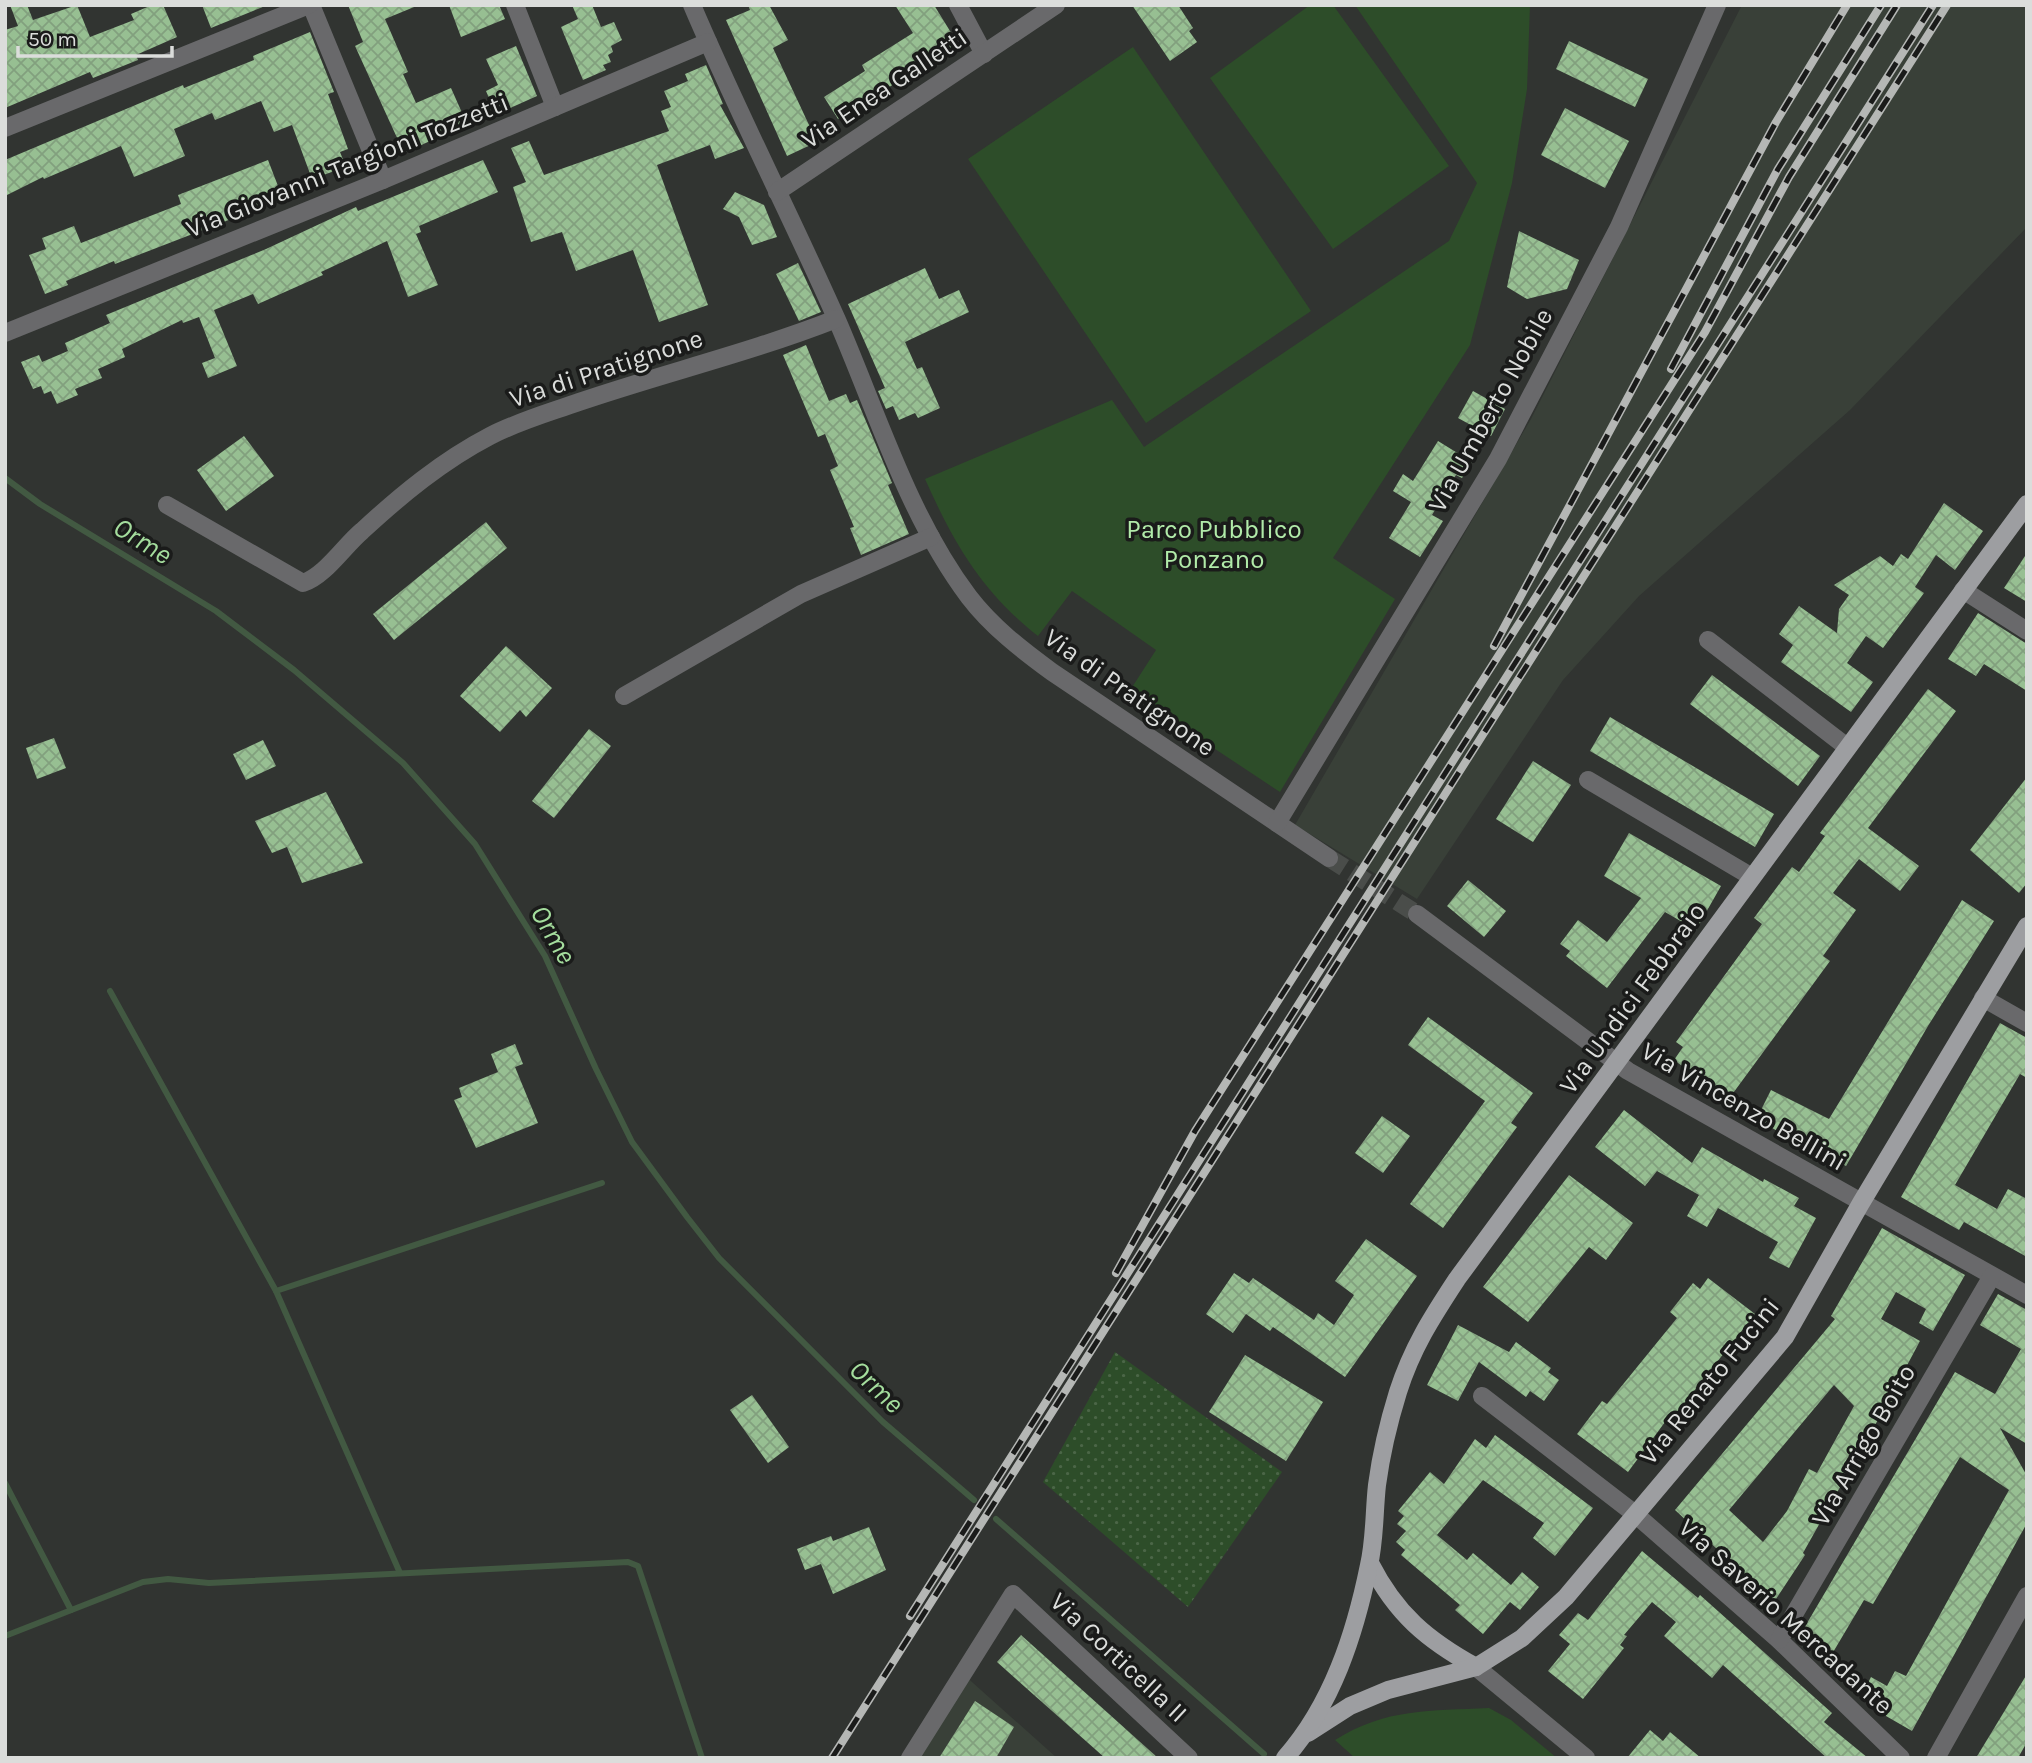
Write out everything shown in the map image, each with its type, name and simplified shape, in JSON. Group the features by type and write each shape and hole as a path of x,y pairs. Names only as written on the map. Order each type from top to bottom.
{"main road":[{"name":"Via Undici Febbraio","path":"1305,1735 1328,1695 1348,1646 1370,1563 1378,1482 1398,1393 1417,1340 1457,1279 2027,504"},
{"name":"Via Renato Fucini","path":"1305,1735 1350,1706 1388,1690 1476,1667 1522,1638 1566,1597 1785,1336 1861,1203 2027,926"},
{"path":"1370,1563 1385,1594 1408,1618 1440,1646 1476,1667"},
{"path":"1285,1758 1305,1735"}],"street":[{"path":"5,128 278,11 310,5 383,180"},
{"path":"514,5 555,107"},
{"name":"Via di Pratignone","path":"692,5 836,319 932,537 970,598 1014,644 1093,701 1329,858"},
{"path":"958,5 984,54"},
{"name":"Via Enea Galletti","path":"777,192 1056,5"},
{"name":"Via Umberto Nobile","path":"1277,823 1498,458 1619,228 1717,5"},
{"name":"Via Giovanni Targioni Tozzetti","path":"5,333 383,180 708,42"},
{"name":"Via di Pratignone","path":"167,505 303,583 313,580 351,540 440,466 509,426 530,416 647,379 767,346 836,319"},
{"path":"624,696 801,594 932,537"},
{"path":"1963,590 2027,631"},
{"path":"1708,640 1847,747"},
{"path":"1588,780 1752,877"},
{"name":"Via Vincenzo Bellini","path":"1417,914 1617,1064 2027,1296"},
{"path":"1983,998 2027,1023"},
{"name":"Via Arrigo Boito","path":"1779,1640 1992,1276"},
{"name":"Via Saverio Mercadante","path":"1482,1396 1635,1514 1779,1640 1901,1758"},
{"name":"Via Corticella II","path":"910,1758 1013,1594 1189,1758"},
{"path":"1936,1758 2027,1596"},
{"path":"1476,1667 1586,1758"}],"shaded area":[{"path":"1742,5 2027,5 2027,227 1850,410 1639,596 1563,680 1417,899 1295,825 1531,419"},
{"path":"963,1674 1057,1758 910,1758"}],"green space":[{"path":"1310,5 1333,5 1449,166 1333,249 1210,78"},
{"name":"Parco Pubblico Ponzano","path":"1355,5 1530,5 1527,89 1512,183 1470,345 1333,558 1395,599 1280,792 1129,692 1156,650 1072,591 1038,636 1018,619 971,565 947,525 925,479 1112,400 1144,447 1449,241 1477,183"},
{"path":"1133,47 1311,311 1146,423 968,159"},
{"path":"1115,1352 1282,1472 1188,1607 1043,1482"},
{"path":"1489,1708 1511,1720 1557,1758 1355,1758 1335,1740 1372,1722 1409,1713"}],"building":[{"path":"10,5 27,5 33,20 77,5 90,37 134,20 131,14 152,5 163,5 177,37 136,55 138,60 93,78 90,72 5,108 5,30 18,26"},
{"path":"202,5 264,5 265,6 211,28"},
{"path":"348,5 419,5 385,19 408,72 403,74 416,103 451,88 467,124 404,153 355,46 363,42"},
{"path":"449,5 499,5 505,19 461,37"},
{"path":"572,5 592,5 601,27 614,22 622,40 611,46 613,52 608,55 611,62 603,65 606,70 583,80 561,27 578,19"},
{"path":"748,5 769,5 788,40 773,48 817,142 787,156 726,20 750,10"},
{"path":"895,5 934,5 958,44 838,119 824,97 865,71 862,65 913,33"},
{"path":"1132,5 1178,5 1193,28 1189,31 1197,42 1170,61"},
{"path":"310,32 334,92 328,94 348,149 340,152 346,167 312,179 292,125 274,132 261,101 215,120 212,113 174,129 185,156 134,177 121,146 44,179 43,177 5,196 5,160 183,85 184,88 254,60 253,56"},
{"path":"1569,41 1648,79 1635,107 1556,69"},
{"path":"516,46 537,96 508,109 505,103 493,108 486,91 498,85 486,59"},
{"path":"706,65 723,104 720,105 744,148 715,159 710,145 657,165 708,305 659,322 633,250 576,271 562,232 531,242 513,187 526,182 511,148 529,141 544,175 669,131 661,111 671,107 664,91 688,81 685,74"},
{"path":"1565,108 1629,141 1605,188 1541,155"},
{"path":"268,160 283,199 115,264 114,261 66,281 68,285 45,294 29,255 46,249 42,238 74,226 81,243 181,204 178,195"},
{"path":"483,160 498,192 419,226 421,232 416,234 438,285 408,297 387,241 321,272 323,275 258,304 253,294 214,310 237,366 208,378 202,363 215,358 199,317 183,323 182,320 122,349 125,357 98,369 102,378 75,389 78,395 57,404 51,391 44,394 41,386 33,389 21,362 39,355 42,362 68,351 65,343 110,323 106,315 266,249 356,207 358,211"},
{"path":"735,192 764,205 777,237 752,245 739,217 723,209"},
{"path":"1519,231 1579,260 1567,289 1527,299 1507,287"},
{"path":"798,263 821,312 799,321 776,274"},
{"path":"925,268 939,299 959,290 969,312 905,342 917,369 922,367 940,408 918,418 915,413 899,420 893,406 886,409 878,391 885,388 848,304"},
{"path":"806,345 829,401 846,394 850,403 857,400 892,483 888,485 909,534 861,555 850,528 854,527 830,470 838,466 825,434 818,437 783,355"},
{"path":"1473,391 1505,409 1491,436 1458,418"},
{"path":"244,436 274,476 226,511 197,470"},
{"path":"1438,441 1472,462 1462,478 1456,475 1432,515 1443,521 1420,557 1389,538 1411,502 1393,491 1403,474 1413,481"},
{"path":"1944,503 1983,531 1955,570 1936,555 1915,587 1924,593 1883,648 1866,636 1847,663 1873,682 1851,712 1781,662 1793,645 1779,634 1799,606 1837,633 1839,609 1849,595 1834,585 1880,556 1893,566 1901,554 1908,559"},
{"path":"486,522 507,548 394,640 373,614"},
{"path":"2027,553 2027,602 2004,588"},
{"path":"1978,613 2027,644 2027,691 1984,664 1976,676 1948,659"},
{"path":"506,646 552,688 526,717 520,710 500,732 460,696"},
{"path":"1712,675 1820,756 1798,786 1690,704"},
{"path":"1928,689 1956,711 1868,828 1919,866 1900,891 1859,859 1833,893 1856,910 1823,956 1830,961 1728,1100 1674,1060 1683,1047 1676,1042 1762,924 1754,918 1792,867 1799,872 1825,836 1820,833"},
{"path":"1610,717 1774,814 1755,847 1590,751"},
{"path":"589,729 611,746 554,818 532,801"},
{"path":"54,738 66,768 37,779 26,748"},
{"path":"263,740 276,766 246,780 233,754"},
{"path":"1533,761 1571,785 1533,842 1496,819"},
{"path":"2027,777 2027,883 2019,893 1970,850"},
{"path":"326,792 363,863 302,883 287,847 272,853 255,821"},
{"path":"1629,833 1721,886 1696,930 1665,912 1607,988 1566,956 1570,951 1560,944 1578,920 1607,942 1641,898 1604,876"},
{"path":"1468,880 1506,911 1484,937 1447,906"},
{"path":"1962,900 1994,921 1928,1026 1846,1166 1756,1120 1771,1090 1829,1119"},
{"path":"1428,1017 1533,1093 1511,1123 1517,1127 1443,1228 1410,1204 1485,1101 1408,1045"},
{"path":"2000,1023 2027,1038 2027,1078 2020,1074 1955,1185 1997,1209 2008,1189 2027,1199 2027,1257 1964,1222 1959,1230 1901,1197"},
{"path":"515,1044 523,1064 515,1067 538,1123 476,1148 454,1100 462,1097 459,1088 498,1072 491,1054"},
{"path":"1624,1110 1692,1163 1702,1147 1763,1182 1764,1179 1799,1198 1794,1206 1816,1218 1789,1268 1769,1258 1778,1242 1718,1208 1707,1227 1687,1216 1699,1195 1657,1171 1645,1186 1595,1147"},
{"path":"1382,1116 1410,1136 1383,1173 1355,1153"},
{"path":"1569,1175 1633,1223 1606,1260 1589,1247 1528,1322 1483,1287"},
{"path":"1882,1228 1965,1275 1933,1331 1919,1323 1926,1309 1896,1292 1881,1319 1920,1341 1904,1371 1910,1375 1893,1405 1888,1402 1803,1553 1805,1555 1774,1602 1675,1510 1835,1319 1831,1316","holes":["1834,1385 1854,1406 1817,1473 1809,1469 1787,1511 1763,1542 1729,1510"]},
{"path":"1366,1239 1417,1276 1345,1377 1273,1327 1270,1331 1246,1314 1233,1333 1206,1314 1234,1273 1249,1283 1253,1278 1314,1320 1318,1313 1334,1325 1354,1295 1335,1281"},
{"path":"1708,1278 1755,1314 1671,1420 1668,1418 1628,1472 1577,1434 1602,1401 1607,1404 1677,1318 1670,1312 1693,1283 1700,1289"},
{"path":"1998,1294 2027,1310 2027,1444 2000,1428 2027,1476 2027,1523 1912,1731 1886,1716 1887,1709 1862,1695 1871,1677 1887,1686 1895,1671 1906,1676 2009,1490 1960,1457 1873,1604 1864,1600 1832,1654 1800,1635 1955,1372 1995,1394 2021,1349 1980,1325"},
{"path":"1458,1325 1509,1352 1516,1342 1551,1368 1548,1372 1559,1380 1544,1401 1530,1391 1526,1397 1479,1362 1458,1401 1427,1385"},
{"path":"1245,1355 1323,1402 1286,1461 1209,1412"},
{"path":"752,1395 789,1447 768,1463 730,1410"},
{"path":"1495,1435 1593,1508 1555,1556 1533,1538 1544,1523 1483,1480 1437,1535 1467,1560 1473,1553 1511,1585 1522,1572 1539,1587 1520,1610 1510,1602 1483,1634 1455,1610 1460,1605 1401,1555 1405,1550 1396,1542 1406,1531 1397,1524 1404,1516 1398,1511 1430,1472 1444,1484 1475,1439 1486,1448"},
{"path":"869,1527 886,1570 833,1594 821,1564 805,1570 797,1549 831,1536 833,1541"},
{"path":"1642,1551 1698,1598 1700,1595 1832,1713 1824,1722 1868,1758 1827,1758 1723,1665 1712,1678 1664,1636 1676,1622 1652,1602 1624,1635 1627,1636 1620,1645 1624,1648 1583,1699 1548,1671 1570,1644 1559,1635 1578,1613 1588,1620"},
{"path":"1021,1635 1158,1758 1105,1758 997,1662"},
{"path":"2027,1674 2027,1742 2018,1758 1976,1758"},
{"path":"975,1701 1014,1727 996,1758 939,1758"},
{"path":"1650,1730 1663,1741 1670,1732 1701,1758 1627,1758"}],"waterway":[{"name":"Orme","path":"5,478 40,504 216,611 294,670 403,763 475,844 545,956 632,1142 687,1217 719,1258 883,1422 974,1500"},
{"path":"110,991 276,1291 400,1573"},
{"path":"276,1291 602,1183"},
{"path":"5,1483 71,1610"},
{"name":"Orme","path":"996,1519 1264,1754"},
{"path":"5,1636 143,1582 168,1579 209,1583 628,1562 638,1566 702,1758"}],"tunnel":[{"path":"1329,858 1417,914"}],"railway":[{"path":"1494,646 1776,122 1847,5"},
{"path":"1671,369 1778,169 1881,5"},
{"path":"1116,1273 1195,1131 1705,332 1789,177 1897,5"},
{"path":"910,1616 1933,5"},
{"path":"832,1758 1947,5"}]}
